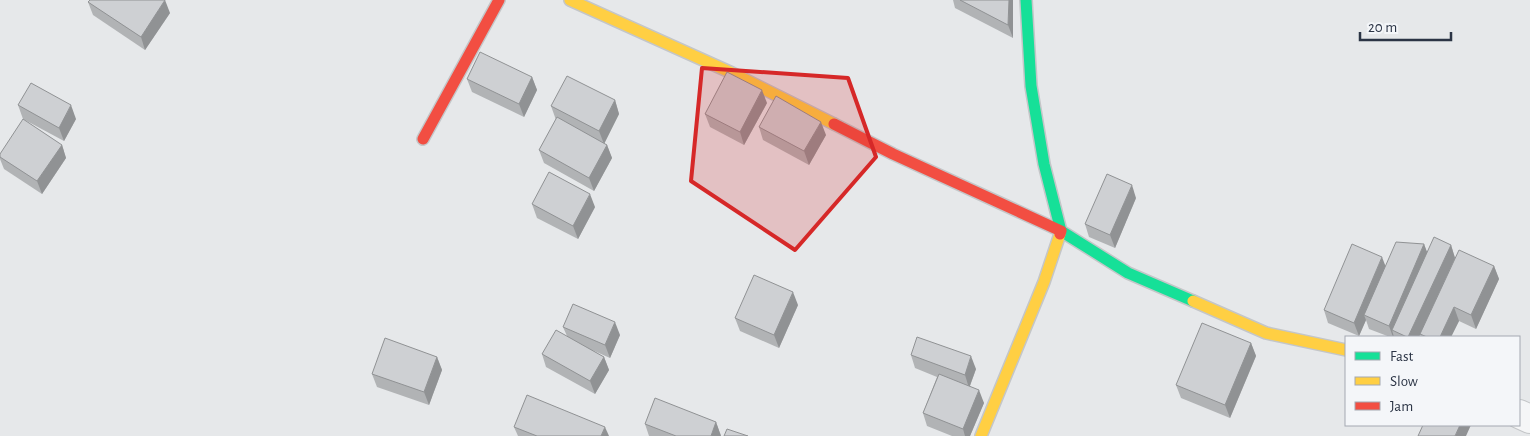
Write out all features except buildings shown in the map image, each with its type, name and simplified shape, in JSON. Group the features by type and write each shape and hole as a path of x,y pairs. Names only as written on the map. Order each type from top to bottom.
{"street":[{"path":"423,139 499,0"},
{"path":"570,0 732,73 893,154 1061,231 1128,273 1266,333 1345,350"},
{"path":"981,436 1044,282 1061,231 1044,164 1031,86 1026,0"}],"highlighted area":[{"path":"702,68 848,78 876,157 795,250 691,181"}],"traffic: fast":[{"path":"1026,0 1031,86 1044,164 1061,231 1128,273 1193,301"}],"traffic: slow":[{"path":"570,0 732,73 834,124"},
{"path":"981,436 1044,282 1060,234"},
{"path":"1193,301 1266,333 1345,350"}],"traffic: jam":[{"path":"423,139 499,0"},
{"path":"834,124 893,154 1061,231 1060,234"}]}
